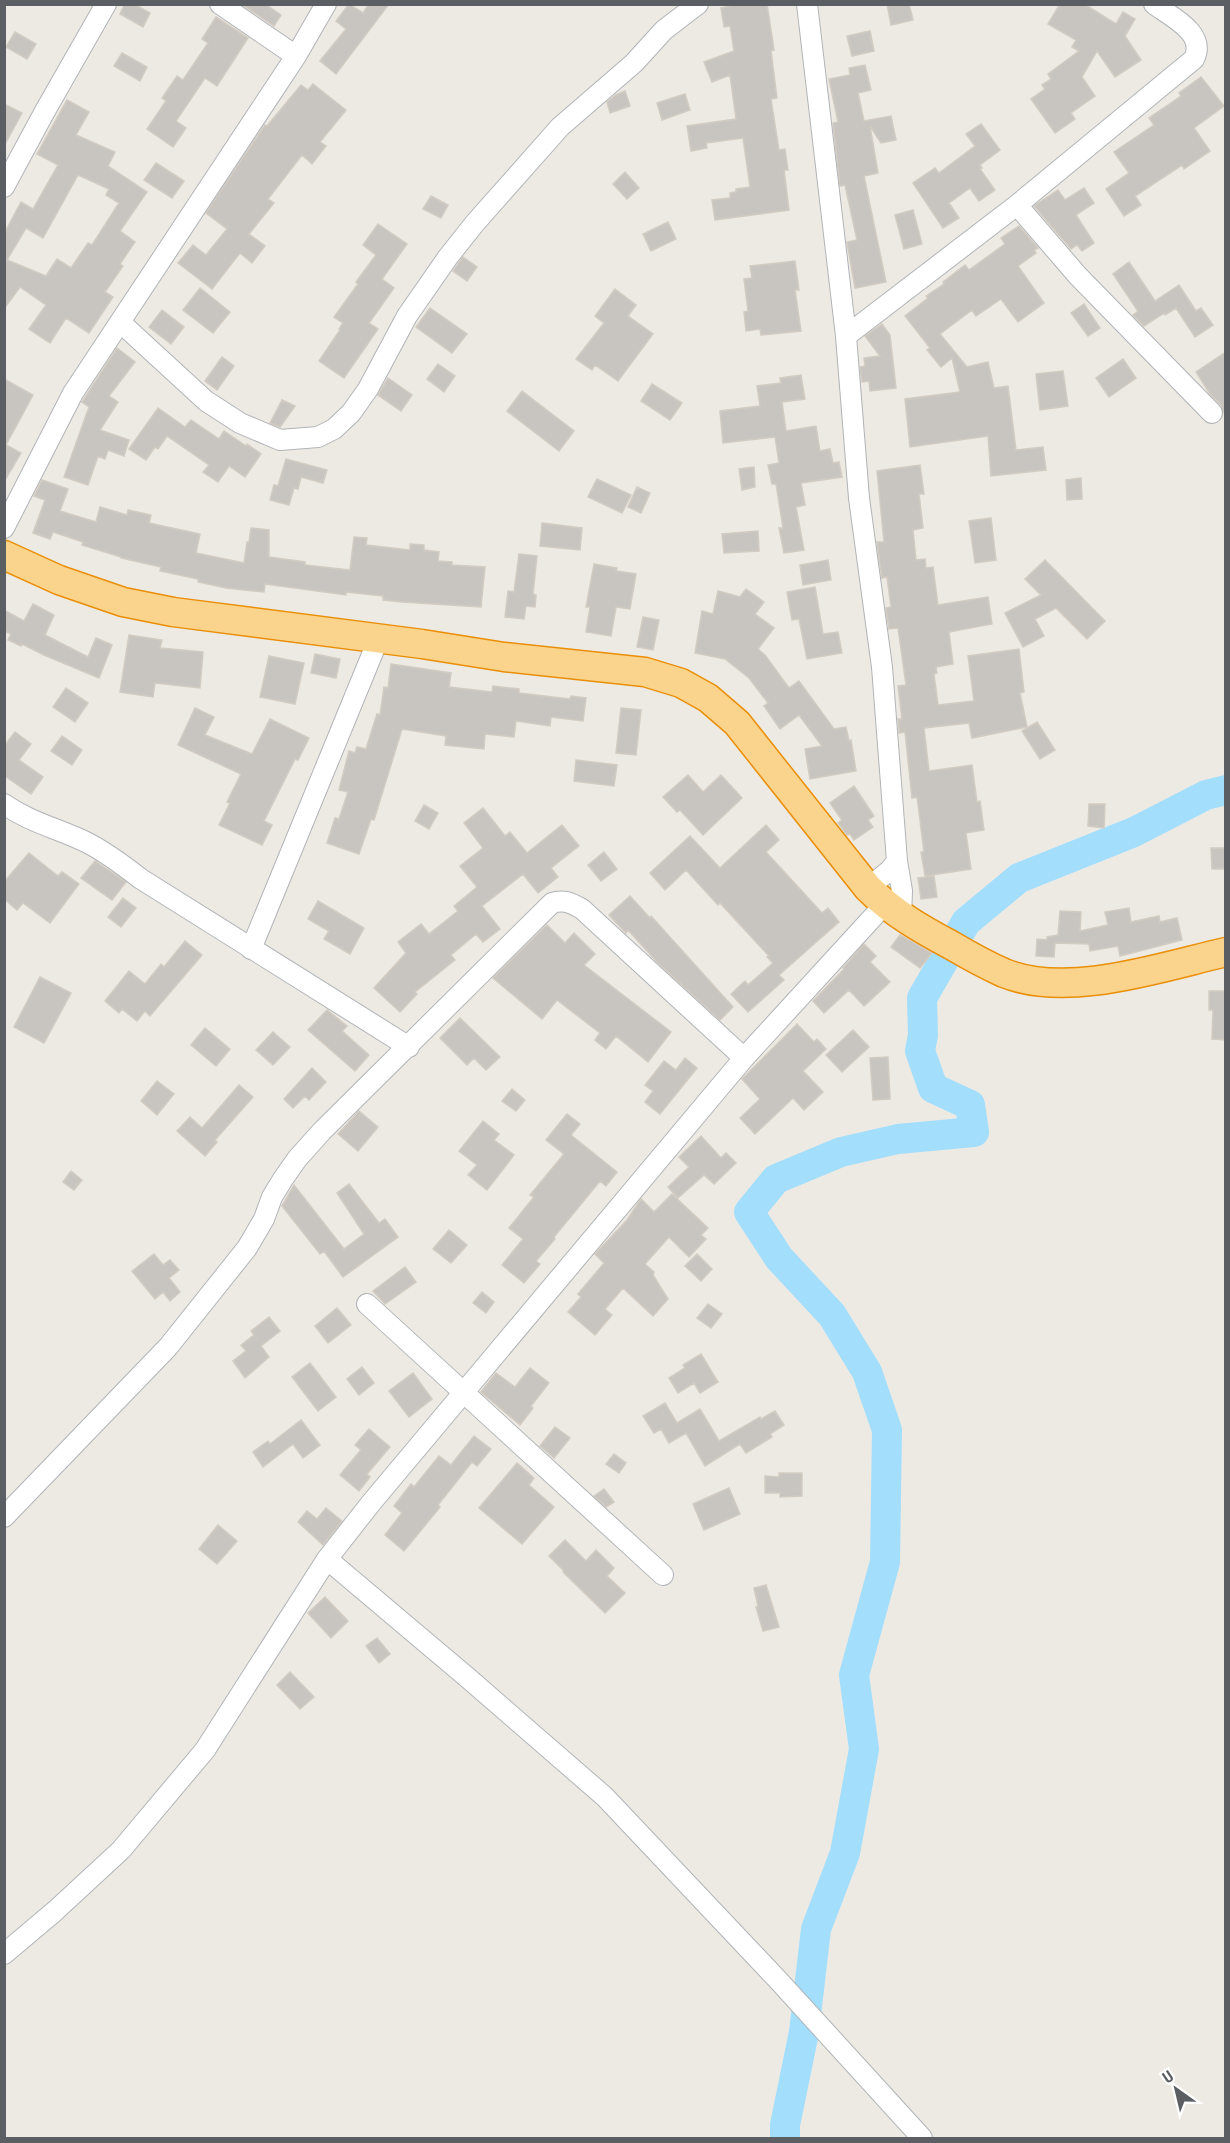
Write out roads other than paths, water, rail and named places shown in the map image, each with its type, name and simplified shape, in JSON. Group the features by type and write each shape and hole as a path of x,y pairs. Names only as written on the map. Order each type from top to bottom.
{"highway":[{"path":"4,555 59,580 123,602 173,612 422,644 504,657 645,672 681,683 708,698 737,723 884,903 940,940 1006,974 1039,981 1071,983 1122,976 1226,952"}],"street":[{"path":"4,187 106,4"},
{"path":"220,4 296,56"},
{"path":"4,528 73,393 296,56 326,4"},
{"path":"120,322 206,401 240,423 280,440 318,437 334,429 351,413 368,389 407,316 475,223 560,127 634,63 664,30 698,4"},
{"path":"4,1954 121,1850 205,1750 327,1559 371,1503 744,1058 884,903 902,891 897,861 882,667 859,498 846,336 807,4"},
{"path":"846,336 1017,205 1194,59 1198,46 1189,30 1154,4"},
{"path":"1017,205 1078,276 1212,413"},
{"path":"251,949 378,640"},
{"path":"4,804 29,820 83,841 106,853 141,879 409,1047"},
{"path":"884,903 890,870 897,861"},
{"path":"4,1517 168,1347 247,1248 264,1219 272,1197 297,1159 322,1131 552,903 560,900 570,902 582,909 744,1058"},
{"path":"367,1304 663,1575"},
{"path":"327,1559 605,1797 778,1980 922,2139"}],"waterway":[{"path":"785,2138 785,2125 804,2032 816,1929 845,1853 864,1749 854,1675 885,1562 887,1430 867,1372 832,1315 779,1258 749,1212 776,1179 841,1152 898,1139 974,1132 970,1105 933,1088 920,1051 923,1035 922,998 966,922 1019,878 1134,832 1206,795 1226,790"}]}
